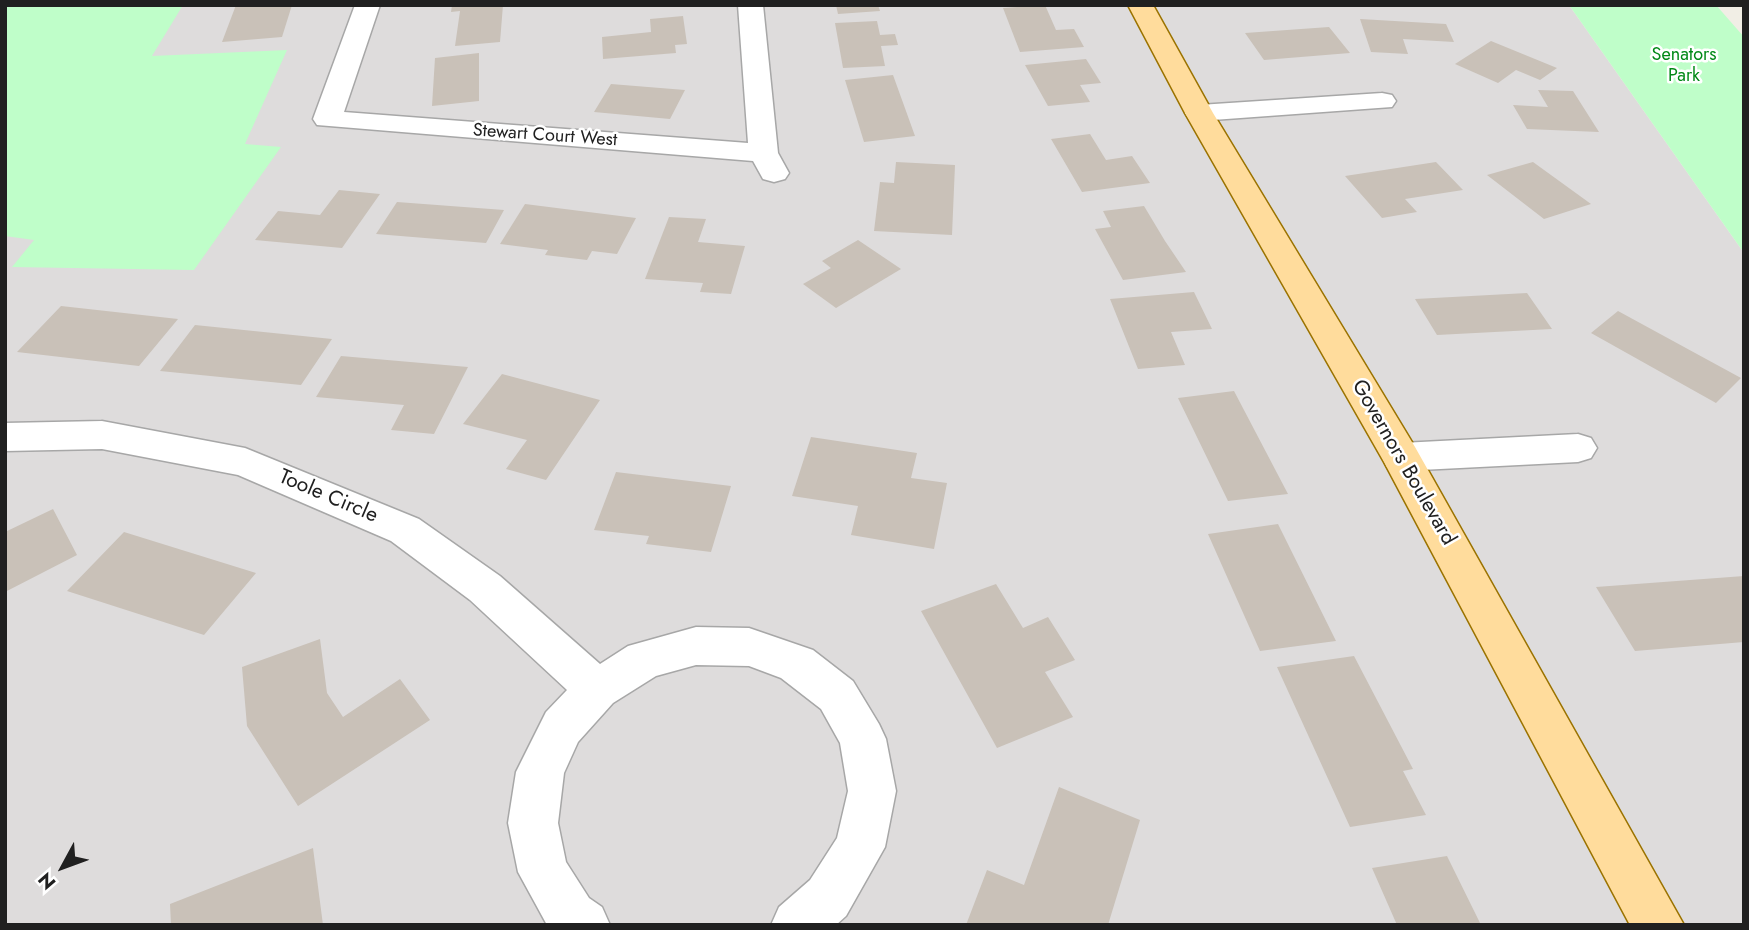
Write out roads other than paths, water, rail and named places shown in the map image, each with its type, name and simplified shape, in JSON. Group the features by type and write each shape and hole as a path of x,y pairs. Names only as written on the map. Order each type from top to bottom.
{"main road":[{"name":"Governors Boulevard","path":"1140,5 1199,113 1401,457 1658,925"}],"street":[{"name":"Stewart Court West","path":"368,5 327,120 768,163 750,5"},
{"path":"1199,113 1381,101"},
{"name":"Toole Circle","path":"5,437 102,435 245,462 405,530 485,588 597,689"},
{"path":"1401,457 1578,448"},
{"path":"584,925 571,916 543,872 533,823 540,772 562,727 597,689 644,660 696,646 749,647 797,664 837,695 863,739 872,791 860,847 828,898 797,925"}],"park label":[{"name":"Senators Park","path":"1684,66"}]}
